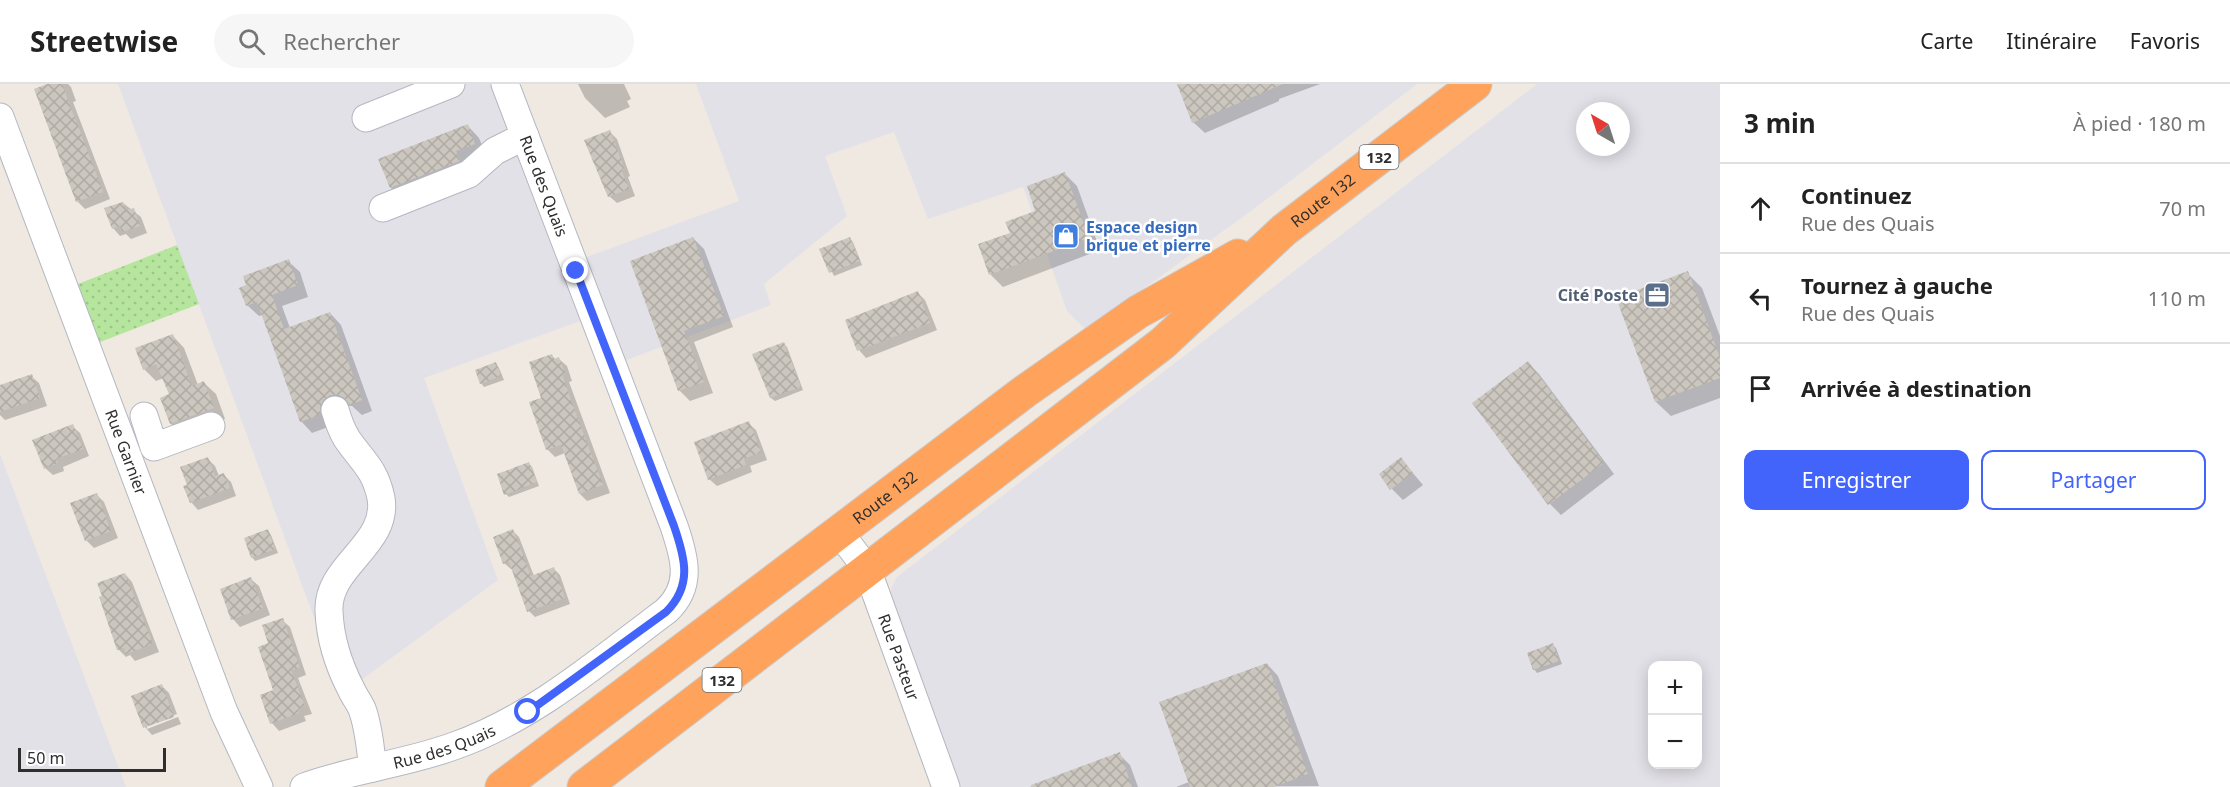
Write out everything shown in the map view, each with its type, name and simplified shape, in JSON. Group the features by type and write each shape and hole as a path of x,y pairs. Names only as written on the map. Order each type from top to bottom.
{"highway":[{"name":"Route 132","path":"584,787 1163,343 1284,230 1475,84"},
{"name":"Route 132","path":"502,787 943,452 1075,355 1149,306 1284,230"},
{"path":"1075,355 1101,390"}],"street":[{"path":"366,118 451,84"},
{"name":"Rue des Quais","path":"304,787 346,773 454,746 494,730 528,712 572,682 676,602 684,581 685,565 680,543 608,322 525,136 505,84"},
{"name":"Rue Garnier","path":"0,117 224,712 259,787"},
{"path":"384,208 469,174 495,151 525,136"},
{"path":"335,410 347,439 366,461 375,477 381,500 380,520 374,534 334,587 329,607 331,638 350,688 362,708 373,768"},
{"path":"116,426 154,412 154,447 211,426"},
{"name":"Rue Pasteur","path":"839,532 867,569 946,787"}],"shaded area":[{"path":"118,84 494,84 583,320 424,378 498,580 342,694"},
{"path":"696,84 1417,84 1251,211 1086,330 1067,311 1023,187 928,219 894,132 825,156 847,216 764,284 771,305 624,361 584,258 739,201"},
{"path":"1537,84 1720,84 1720,787 958,787 891,607 891,588 897,577"},
{"path":"0,454 126,787 0,787"}],"green space":[{"path":"177,245 199,304 95,344 73,286"}],"building":[{"path":"47,84 62,84 103,192 76,202 34,89"},
{"path":"1177,84 1283,84 1192,123"},
{"path":"468,124 475,144 456,151 460,161 390,188 378,159"},
{"path":"610,130 629,189 608,197 584,140"},
{"path":"1065,172 1089,238 989,275 978,244 1010,233 1005,222 1035,211 1027,186"},
{"path":"123,202 126,210 134,208 140,226 122,232 120,226 112,229 104,208"},
{"path":"693,237 724,316 684,331 704,382 678,391 630,261"},
{"path":"850,237 860,261 829,273 819,249"},
{"path":"289,259 298,285 272,295 284,329 330,312 362,400 350,405 345,398 339,395 330,395 323,400 320,406 320,415 300,422 257,302 246,306 239,288 246,285 243,276"},
{"path":"1688,271 1720,358 1720,378 1655,402 1616,298"},
{"path":"918,291 930,323 857,351 845,320"},
{"path":"173,334 192,386 204,381 214,408 170,424 160,398 169,394 156,364 143,370 135,348"},
{"path":"784,342 801,387 770,398 752,354"},
{"path":"552,354 554,359 559,357 573,406 603,485 579,494 561,445 546,450 529,402 541,398 529,362"},
{"path":"1528,361 1604,463 1548,505 1472,403"},
{"path":"496,362 501,376 480,384 475,370"},
{"path":"32,374 40,398 0,412 0,385"},
{"path":"749,421 761,452 744,459 746,465 708,480 694,442"},
{"path":"73,424 83,449 56,459 58,463 44,469 32,440"},
{"path":"208,457 215,476 224,473 230,488 190,503 183,486 187,485 180,467"},
{"path":"1401,457 1413,473 1390,490 1379,474"},
{"path":"529,462 537,482 504,495 497,474"},
{"path":"97,493 111,531 85,541 70,503"},
{"path":"268,529 275,549 251,558 244,538"},
{"path":"513,529 531,576 554,567 565,598 527,612 509,562 503,564 493,537"},
{"path":"125,573 153,644 126,654 124,648 117,650 99,597 102,596 97,583"},
{"path":"251,577 263,608 231,620 220,589"},
{"path":"283,618 300,668 291,670 305,706 298,709 299,713 270,724 260,695 273,690 258,647 268,643 262,625"},
{"path":"1553,643 1559,661 1533,670 1527,653"},
{"path":"1267,663 1308,774 1274,787 1190,787 1159,702"},
{"path":"162,684 174,717 143,728 131,696"},
{"path":"1120,752 1132,787 1031,787 1031,785"}],"place":[{"name":"Espace design brique et pierre","path":"1066,236"},
{"name":"Cité Poste","path":"1657,295"}],"route":[{"path":"528,712 666,612 676,602 684,581 685,565 680,543 576,271"}]}
